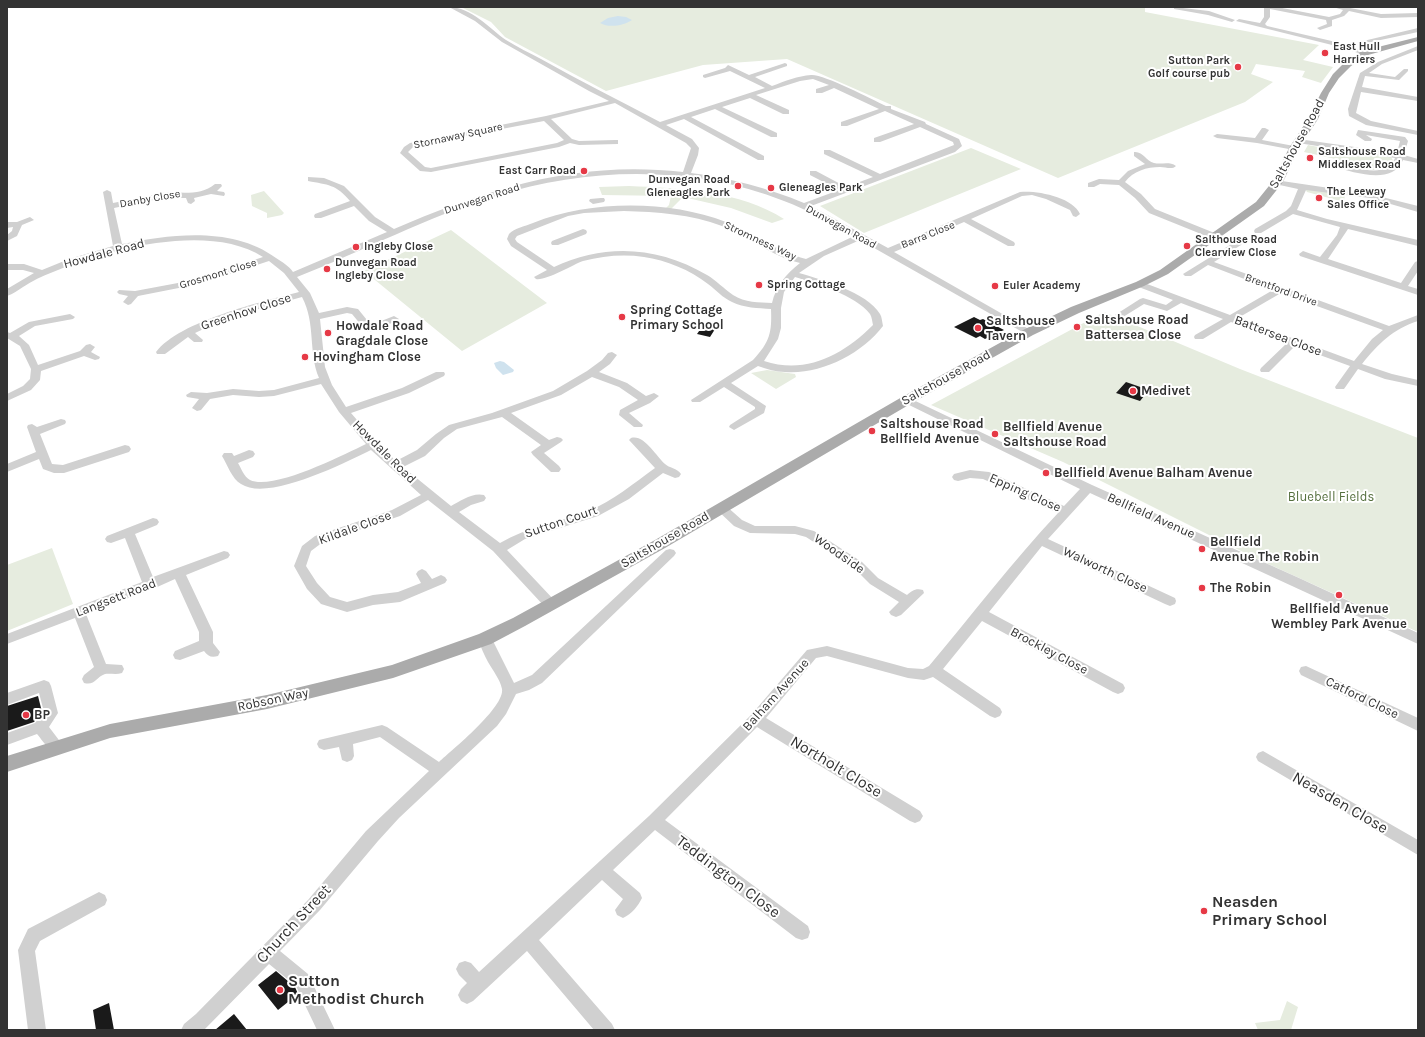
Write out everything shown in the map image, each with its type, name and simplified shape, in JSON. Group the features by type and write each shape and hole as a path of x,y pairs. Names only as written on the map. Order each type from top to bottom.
{"main road":[{"name":"Saltshouse Road","path":"485,639 660,544 907,400 1029,332 1075,310 1139,284 1164,272 1260,204 1278,182 1296,145 1336,76 1348,64 1365,53 1418,39"},
{"name":"Robson Way","path":"7,764 110,731 174,718 273,701 386,673 485,639"}],"street":[{"path":"452,7 477,20 504,41 591,90 616,101 689,141 694,148 694,155 686,175"},
{"path":"1265,28 1267,7 1343,22"},
{"path":"1336,7 1381,16 1418,15"},
{"path":"1174,9 1208,10 1232,20"},
{"path":"1330,19 1342,15 1348,10"},
{"path":"1310,38 1320,29 1330,25 1330,19"},
{"path":"1239,21 1334,43 1365,53"},
{"path":"1362,42 1418,30"},
{"path":"1385,36 1402,43"},
{"path":"1418,48 1371,67 1362,74 1352,109 1352,114 1369,123 1418,132"},
{"path":"1410,51 1418,54"},
{"path":"749,77 785,65"},
{"path":"705,76 730,68 771,88"},
{"path":"1362,74 1397,79 1406,70"},
{"path":"659,125 805,77 823,80 836,85 956,140 958,146 952,150 804,206"},
{"path":"818,91 836,85"},
{"path":"1358,90 1418,99"},
{"path":"750,95 786,112"},
{"name":"Stornaway Square","path":"570,141 558,145 431,170 423,168 404,154 406,149 410,146 421,142 546,118 616,101"},
{"path":"715,106 774,134"},
{"path":"844,124 888,108"},
{"path":"684,116 762,158"},
{"path":"546,118 570,141 580,143 611,141"},
{"path":"877,140 922,124"},
{"path":"1257,141 1261,131"},
{"path":"1368,139 1360,135 1361,132 1402,139 1404,142 1396,166 1389,172"},
{"path":"1222,135 1257,141 1399,156 1418,161"},
{"path":"827,152 879,177"},
{"path":"1137,154 1151,165"},
{"path":"1121,183 1133,172 1151,165 1162,164 1172,166"},
{"path":"1337,165 1353,166 1365,171 1389,172 1398,178"},
{"name":"Dunvegan Road","path":"293,275 330,261 393,232 493,194 538,182 593,174 622,172 686,175 716,179 753,188 774,194 804,206 1029,332"},
{"path":"813,173 845,190"},
{"path":"303,184 309,177 337,184 348,192 371,219 393,232"},
{"path":"1091,185 1099,181 1121,183 1138,196 1152,211 1214,236"},
{"path":"1278,182 1302,187 1370,196 1418,209"},
{"path":"1258,231 1291,211 1302,187"},
{"name":"Danby Close","path":"109,207 173,194 186,193 191,198 220,190"},
{"name":"Danby Close","path":"107,192 118,248"},
{"path":"964,220 1020,194 1032,193 1049,197 1074,209 1076,214"},
{"path":"318,216 356,202"},
{"name":"Stromness Way","path":"554,271 514,244 511,239 513,234 568,214 606,210 662,211 685,214 722,223 748,235 783,255 806,262"},
{"path":"1291,211 1344,226 1418,243"},
{"path":"7,225 18,224 30,220"},
{"name":"Barra Close","path":"886,252 964,220 1011,244"},
{"path":"7,238 17,231 18,224"},
{"path":"1322,261 1341,235 1344,226"},
{"path":"555,244 583,232"},
{"name":"Howdale Road","path":"7,293 43,273 83,258 118,248 164,240 202,237 251,247 270,258 293,275 313,307 316,317 320,365 324,380 345,412 373,445 396,466 429,495 499,549 550,604"},
{"path":"715,401 700,397 724,383 763,356 773,337 777,320 776,306 782,287 806,262 860,237"},
{"path":"1188,274 1238,242"},
{"path":"539,277 580,260 597,256 622,252 648,254 666,258 682,264 705,277 731,298 741,302 776,306"},
{"path":"1303,254 1418,292"},
{"name":"Grosmont Close","path":"122,292 135,294 196,282 270,258"},
{"name":"Brentford Drive","path":"1207,262 1279,290 1389,329"},
{"path":"1403,287 1418,264"},
{"path":"7,267 24,267 43,273"},
{"path":"756,362 778,368 795,370 807,367 836,358 862,342 878,326 875,314 870,307 844,292 794,274"},
{"name":"Grosmont Close","path":"160,279 166,288"},
{"name":"Battersea Close","path":"1139,284 1355,365 1389,377 1418,383"},
{"path":"1199,337 1279,290"},
{"name":"Greenhow Close","path":"161,352 173,341 200,326 305,293"},
{"path":"128,302 135,294"},
{"path":"1120,315 1144,301 1167,308 1180,299"},
{"path":"316,317 347,310 355,312 369,329 394,319"},
{"path":"10,336 32,324 71,316"},
{"path":"1340,387 1355,365 1389,329 1418,318"},
{"name":"Greenhow Close","path":"188,332 198,340"},
{"path":"7,398 28,388 35,380 36,369 29,360 28,351 25,344 10,336"},
{"path":"159,339 173,341"},
{"path":"1265,370 1294,342"},
{"path":"36,369 87,350 95,357"},
{"path":"396,466 421,453 440,436 453,427 504,413 557,393 591,374 612,355"},
{"path":"345,412 398,394 440,374"},
{"path":"591,374 624,385 650,398 624,412 624,415 638,425"},
{"path":"191,395 207,396 233,392 259,394 274,393 324,380"},
{"path":"228,381 233,392"},
{"path":"724,383 761,406 766,407 772,404"},
{"path":"197,408 207,396"},
{"name":"Bellfield Avenue","path":"907,400 1088,488 1418,639"},
{"path":"734,427 760,411 761,406"},
{"path":"504,413 552,442 537,452 555,469"},
{"path":"56,426 33,430 47,466 54,469 64,469 125,449"},
{"path":"635,440 643,446 658,464 676,474"},
{"path":"249,454 230,459 244,481 254,485 263,486 273,485 296,478 373,445"},
{"path":"7,468 42,454"},
{"name":"Sutton Court","path":"499,549 521,536 594,513 625,496 658,464"},
{"name":"Epping Close","path":"958,477 970,474 985,475 1067,512"},
{"path":"996,712 934,670 1040,540 1088,488"},
{"name":"Kildale Close","path":"422,574 435,582 400,597 373,600 347,607 326,601 312,586 300,566 302,556 306,549 320,539 396,513 429,495"},
{"path":"451,512 467,502 480,498"},
{"name":"Woodside","path":"720,508 738,523 754,530 795,530 810,534 858,565 874,581 908,602"},
{"path":"111,539 129,533 152,522"},
{"path":"129,533 150,585"},
{"name":"Walworth Close","path":"1040,540 1170,600"},
{"name":"Saltshouse Road","path":"509,690 524,686 537,679 670,553"},
{"name":"Langsett Road","path":"7,639 224,556"},
{"path":"179,574 206,632 210,648 180,655"},
{"path":"896,612 918,592"},
{"path":"79,612 101,669"},
{"name":"Brockley Close","path":"979,613 1118,688"},
{"path":"324,744 382,730 440,772 492,722 506,701 509,690 505,677 493,658 485,639"},
{"name":"Balham Avenue","path":"465,969 473,990 654,821 756,719 812,654 827,651 924,676 934,670"},
{"path":"90,679 101,669 117,669"},
{"name":"Catford Close","path":"1306,671 1418,725"},
{"path":"7,699 44,686 51,713 40,727 7,739"},
{"name":"Northolt Close","path":"756,719 915,816"},
{"path":"40,727 58,748"},
{"path":"345,740 347,756"},
{"name":"Neasden Close","path":"1262,757 1418,848"},
{"name":"Church Street","path":"190,1030 202,1020 269,953 314,905 368,841 394,813 440,772"},
{"name":"Teddington Close","path":"654,821 802,932"},
{"path":"602,870 634,898 623,910"},
{"path":"37,1030 26,950 34,935 99,900"},
{"path":"528,939 601,1023"},
{"path":"269,953 302,980 326,1030"}],"green space":[{"path":"461,7 1145,7 1145,12 1319,45 1303,60 1333,67 1321,83 1302,77 1305,71 1256,64 1251,74 1273,82 1245,102 1058,178 787,59 703,65 606,91 505,37 491,22"},
{"path":"1308,145 1340,151 1391,157 1394,162 1389,169 1373,170 1359,168 1358,164 1304,152"},
{"path":"971,148 1021,169 864,233 820,206"},
{"path":"629,186 689,190 729,197 749,202 784,219 772,223 731,208 683,197 671,209 666,208 669,205 671,196 602,195 599,187"},
{"path":"1305,189 1345,194 1344,202 1307,192"},
{"path":"264,191 284,213 282,215 267,218 267,213 252,206 251,195"},
{"path":"451,230 547,303 462,351 364,271"},
{"name":"Bluebell Fields","path":"1104,312 1240,369 1418,438 1418,632 1253,557 1063,462 931,405"},
{"path":"767,370 795,374 796,377 776,389 751,373"},
{"path":"52,548 73,604 7,631 7,565"},
{"path":"1287,1001 1298,1007 1291,1030 1258,1030 1255,1023 1280,1020"}],"water":[{"path":"618,16 626,17 632,20 616,26 604,25 600,23 608,18"},
{"path":"500,361 504,362 514,370 513,372 503,375 496,368 494,363"}],"building":[{"name":"Saltshouse Tavern","path":"974,317 980,320 983,319 1004,330 985,339 980,336 976,338 954,327"},
{"path":"704,324 717,326 710,337 697,334"},
{"name":"Medivet","path":"1126,382 1149,390 1140,401 1116,393"},
{"name":"BP","path":"38,696 42,712 34,722 7,731 7,706"},
{"name":"Sutton Methodist Church","path":"276,971 295,987 298,994 278,1010 258,985"},
{"path":"109,1003 114,1030 96,1030 93,1010"},
{"path":"234,1014 247,1030 215,1030"}],"place":[{"name":"East Hull Harriers","path":"1325,53"},
{"name":"Sutton Park Golf course pub","path":"1238,67"},
{"name":"Saltshouse Road Middlesex Road","path":"1310,158"},
{"name":"East Carr Road","path":"584,171"},
{"name":"Dunvegan Road Gleneagles Park","path":"738,186"},
{"name":"Gleneagles Park","path":"771,188"},
{"name":"The Leeway Sales Office","path":"1319,198"},
{"name":"Salthouse Road Clearview Close","path":"1187,246"},
{"name":"Ingleby Close","path":"356,247"},
{"name":"Dunvegan Road Ingleby Close","path":"327,269"},
{"name":"Spring Cottage","path":"759,285"},
{"name":"Euler Academy","path":"995,286"},
{"name":"Spring Cottage Primary School","path":"622,317"},
{"name":"Saltshouse Road Battersea Close","path":"1077,327"},
{"name":"Saltshouse Tavern","path":"978,328"},
{"name":"Howdale Road Gragdale Close","path":"328,333"},
{"name":"Hovingham Close","path":"305,357"},
{"name":"Medivet","path":"1133,391"},
{"name":"Saltshouse Road Bellfield Avenue","path":"872,431"},
{"name":"Bellfield Avenue Saltshouse Road","path":"995,434"},
{"name":"Bellfield Avenue Balham Avenue","path":"1046,473"},
{"name":"Bellfield Avenue The Robin","path":"1202,549"},
{"name":"The Robin","path":"1202,588"},
{"name":"Bellfield Avenue Wembley Park Avenue","path":"1339,595"},
{"name":"BP","path":"26,715"},
{"name":"Neasden Primary School","path":"1204,911"},
{"name":"Sutton Methodist Church","path":"280,990"}]}
